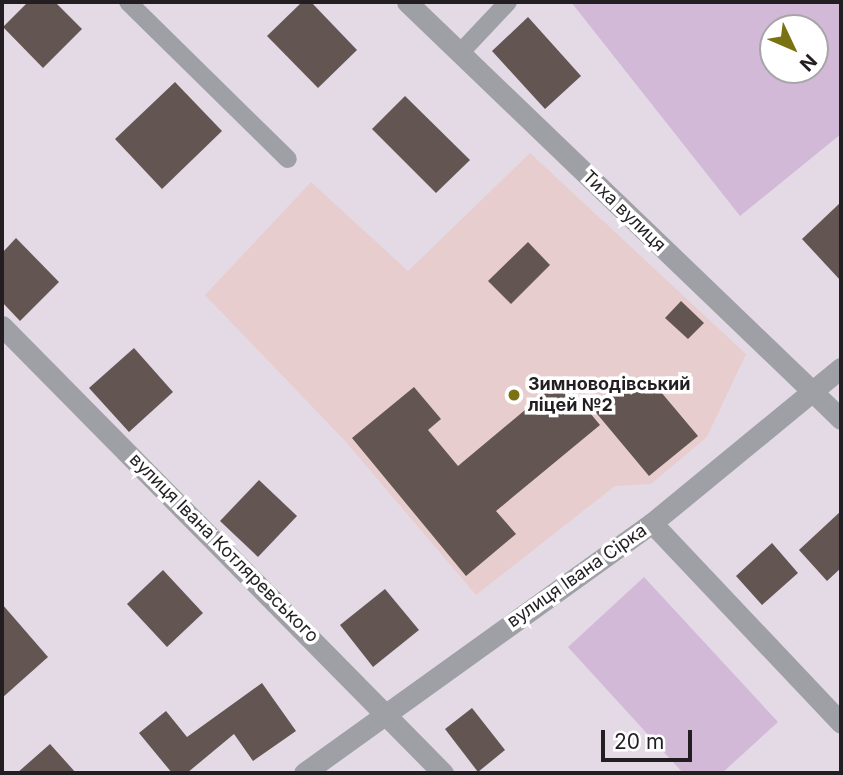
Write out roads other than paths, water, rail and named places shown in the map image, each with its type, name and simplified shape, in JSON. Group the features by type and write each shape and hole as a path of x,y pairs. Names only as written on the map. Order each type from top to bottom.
{"street":[{"name":"Тиха вулиця","path":"407,2 841,419"},
{"name":"вулиця Івана Котляревського","path":"2,326 386,711 443,773"},
{"name":"вулиця Івана Сірка","path":"304,773 386,711 652,523 841,368"},
{"path":"652,523 841,723"}],"lane":[{"path":"128,2 288,159"},
{"path":"460,53 508,2"}],"place":[{"name":"Зимноводівський ліцей №2","path":"514,395"}]}
